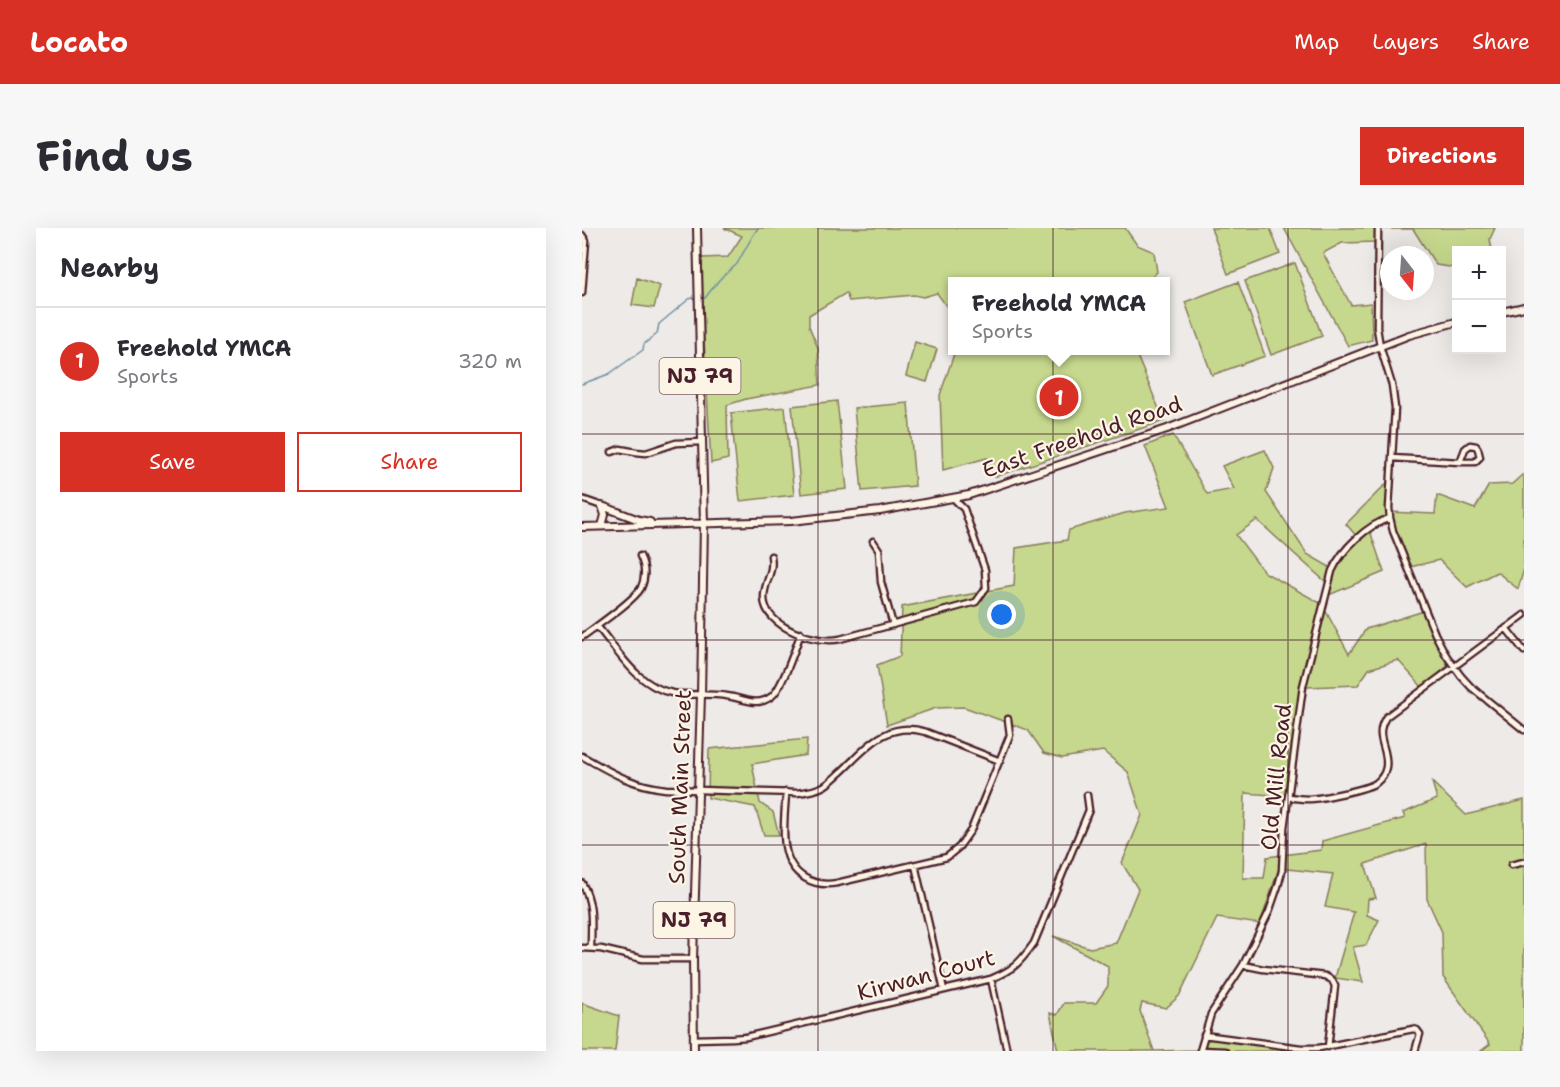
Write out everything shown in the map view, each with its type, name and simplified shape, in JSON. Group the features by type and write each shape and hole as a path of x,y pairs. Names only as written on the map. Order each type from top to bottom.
{"main road":[{"name":"NJ 79","path":"697,228 704,524"},
{"path":"1506,311 1524,307"},
{"name":"East Freehold Road","path":"662,524 767,523 826,518 969,495 1167,429 1409,335 1452,323"},
{"path":"602,506 639,520 662,524"},
{"path":"602,506 605,515 602,526"},
{"path":"582,527 662,524"},
{"name":"South Main Street","path":"694,1051 693,959 704,524"}],"street":[{"path":"1378,228 1377,318 1380,346 1395,399 1389,508 1394,533 1435,634 1446,655 1471,687 1524,730"},
{"path":"582,235 586,241 582,292"},
{"path":"612,452 620,449 646,453 676,443 702,442"},
{"path":"1392,458 1470,463 1478,460 1480,455 1478,449 1473,445 1467,446 1460,462"},
{"path":"964,509 969,495"},
{"path":"771,556 773,567 764,595 767,610 779,624 821,640 833,640 976,602 986,588 985,570 964,509 953,498"},
{"path":"582,499 602,506"},
{"name":"Old Mill Road","path":"1200,1050 1214,1008 1243,965 1269,912 1278,886 1282,871 1284,828 1303,686 1332,571 1349,546 1375,524 1390,518"},
{"path":"873,541 879,550 881,582 892,625"},
{"path":"582,637 633,598 640,588 644,575 644,566 640,556"},
{"path":"1289,797 1317,798 1377,782 1386,765 1380,736 1381,725 1386,717 1524,615"},
{"path":"597,626 631,668 645,681 662,690 732,697 750,702 767,699 776,691 801,633"},
{"path":"1506,628 1524,651"},
{"path":"786,792 784,842 786,852 794,868 805,878 817,883 830,884 947,857 959,847 971,830 1010,735 1008,719"},
{"path":"582,756 620,777 638,784 666,789 786,792 806,792 826,785 874,741 890,732 903,729 926,732 1000,761"},
{"name":"Kirwan Court","path":"694,1038 746,1037 1004,974 1020,962 1034,943 1089,810 1087,795"},
{"path":"1511,865 1524,862"},
{"path":"915,865 944,990"},
{"path":"582,883 588,894 591,910 591,948"},
{"path":"582,948 616,951 643,959 693,959"},
{"path":"1243,965 1328,976 1335,986 1328,1047"},
{"path":"991,979 1008,1051"},
{"path":"1204,1035 1307,1050 1409,1029 1417,1030 1420,1037 1415,1051"},
{"path":"1200,1050 1225,1051"}],"green space":[{"path":"724,228 1125,228 1137,245 1154,252 1157,272 1152,277 948,277 948,308 937,293 923,297 914,295 849,301 846,293 809,315 809,326 818,348 820,385 746,399 727,405 728,459 711,463 702,258 728,257 742,236"},
{"path":"1211,228 1270,228 1280,254 1228,274"},
{"path":"1284,228 1495,228 1490,239 1491,246 1452,246 1452,267 1436,265 1434,246 1424,246 1413,229 1378,229 1376,242 1342,243 1323,253 1351,305 1371,303 1372,340 1348,346"},
{"path":"1295,263 1322,336 1271,355 1245,281"},
{"path":"637,278 660,286 654,308 632,305"},
{"path":"1238,282 1265,356 1212,375 1185,302"},
{"path":"915,342 937,349 927,382 906,376"},
{"path":"954,355 1137,355 1164,421 994,477 987,458 943,470 940,395"},
{"path":"837,401 847,489 801,494 792,406"},
{"path":"908,403 915,486 862,491 854,408"},
{"path":"785,407 794,495 740,501 731,413"},
{"path":"1173,435 1207,494 1234,489 1222,466 1265,450 1274,468 1266,492 1307,554 1333,569 1359,539 1346,524 1390,480 1388,512 1435,514 1437,495 1475,509 1489,485 1512,484 1524,475 1524,569 1518,589 1497,572 1467,587 1439,560 1410,567 1390,521 1370,531 1384,572 1324,597 1328,584 1257,520 1236,535 1264,572 1322,604 1349,654 1366,629 1424,611 1448,666 1422,687 1398,660 1369,669 1358,685 1307,687 1287,796 1245,793 1243,878 1264,878 1267,857 1321,850 1322,841 1405,818 1403,813 1437,799 1432,782 1466,815 1524,800 1524,1051 1481,1051 1490,1044 1443,977 1442,932 1427,899 1426,844 1365,864 1376,898 1368,899 1367,915 1379,920 1366,945 1353,947 1363,982 1335,978 1354,912 1325,907 1333,874 1279,868 1260,924 1217,918 1179,996 1166,1008 1142,1003 1140,1011 1154,1051 1058,1051 1050,1013 1057,1015 1064,1003 1096,1003 1108,986 1108,966 1053,936 1090,948 1116,943 1138,889 1122,863 1142,815 1128,772 1103,751 1062,758 1044,753 1028,730 964,707 936,708 887,725 877,665 900,656 902,607 1014,586 1016,548 1067,540 1069,530 1125,513 1169,507 1145,446"},
{"path":"807,739 806,755 752,764 760,803 773,812 779,835 764,835 755,807 708,798 709,749"},
{"path":"582,1003 619,1016 615,1051 582,1051"},
{"path":"1201,1036 1323,1049 1323,1051 1154,1051 1198,1050"}],"waterway":[{"path":"703,298 737,264 758,228"},
{"path":"582,384 609,374 643,350 644,344 657,334 659,324 693,298"}],"place":[{"name":"Freehold YMCA","path":"1059,397"}]}
